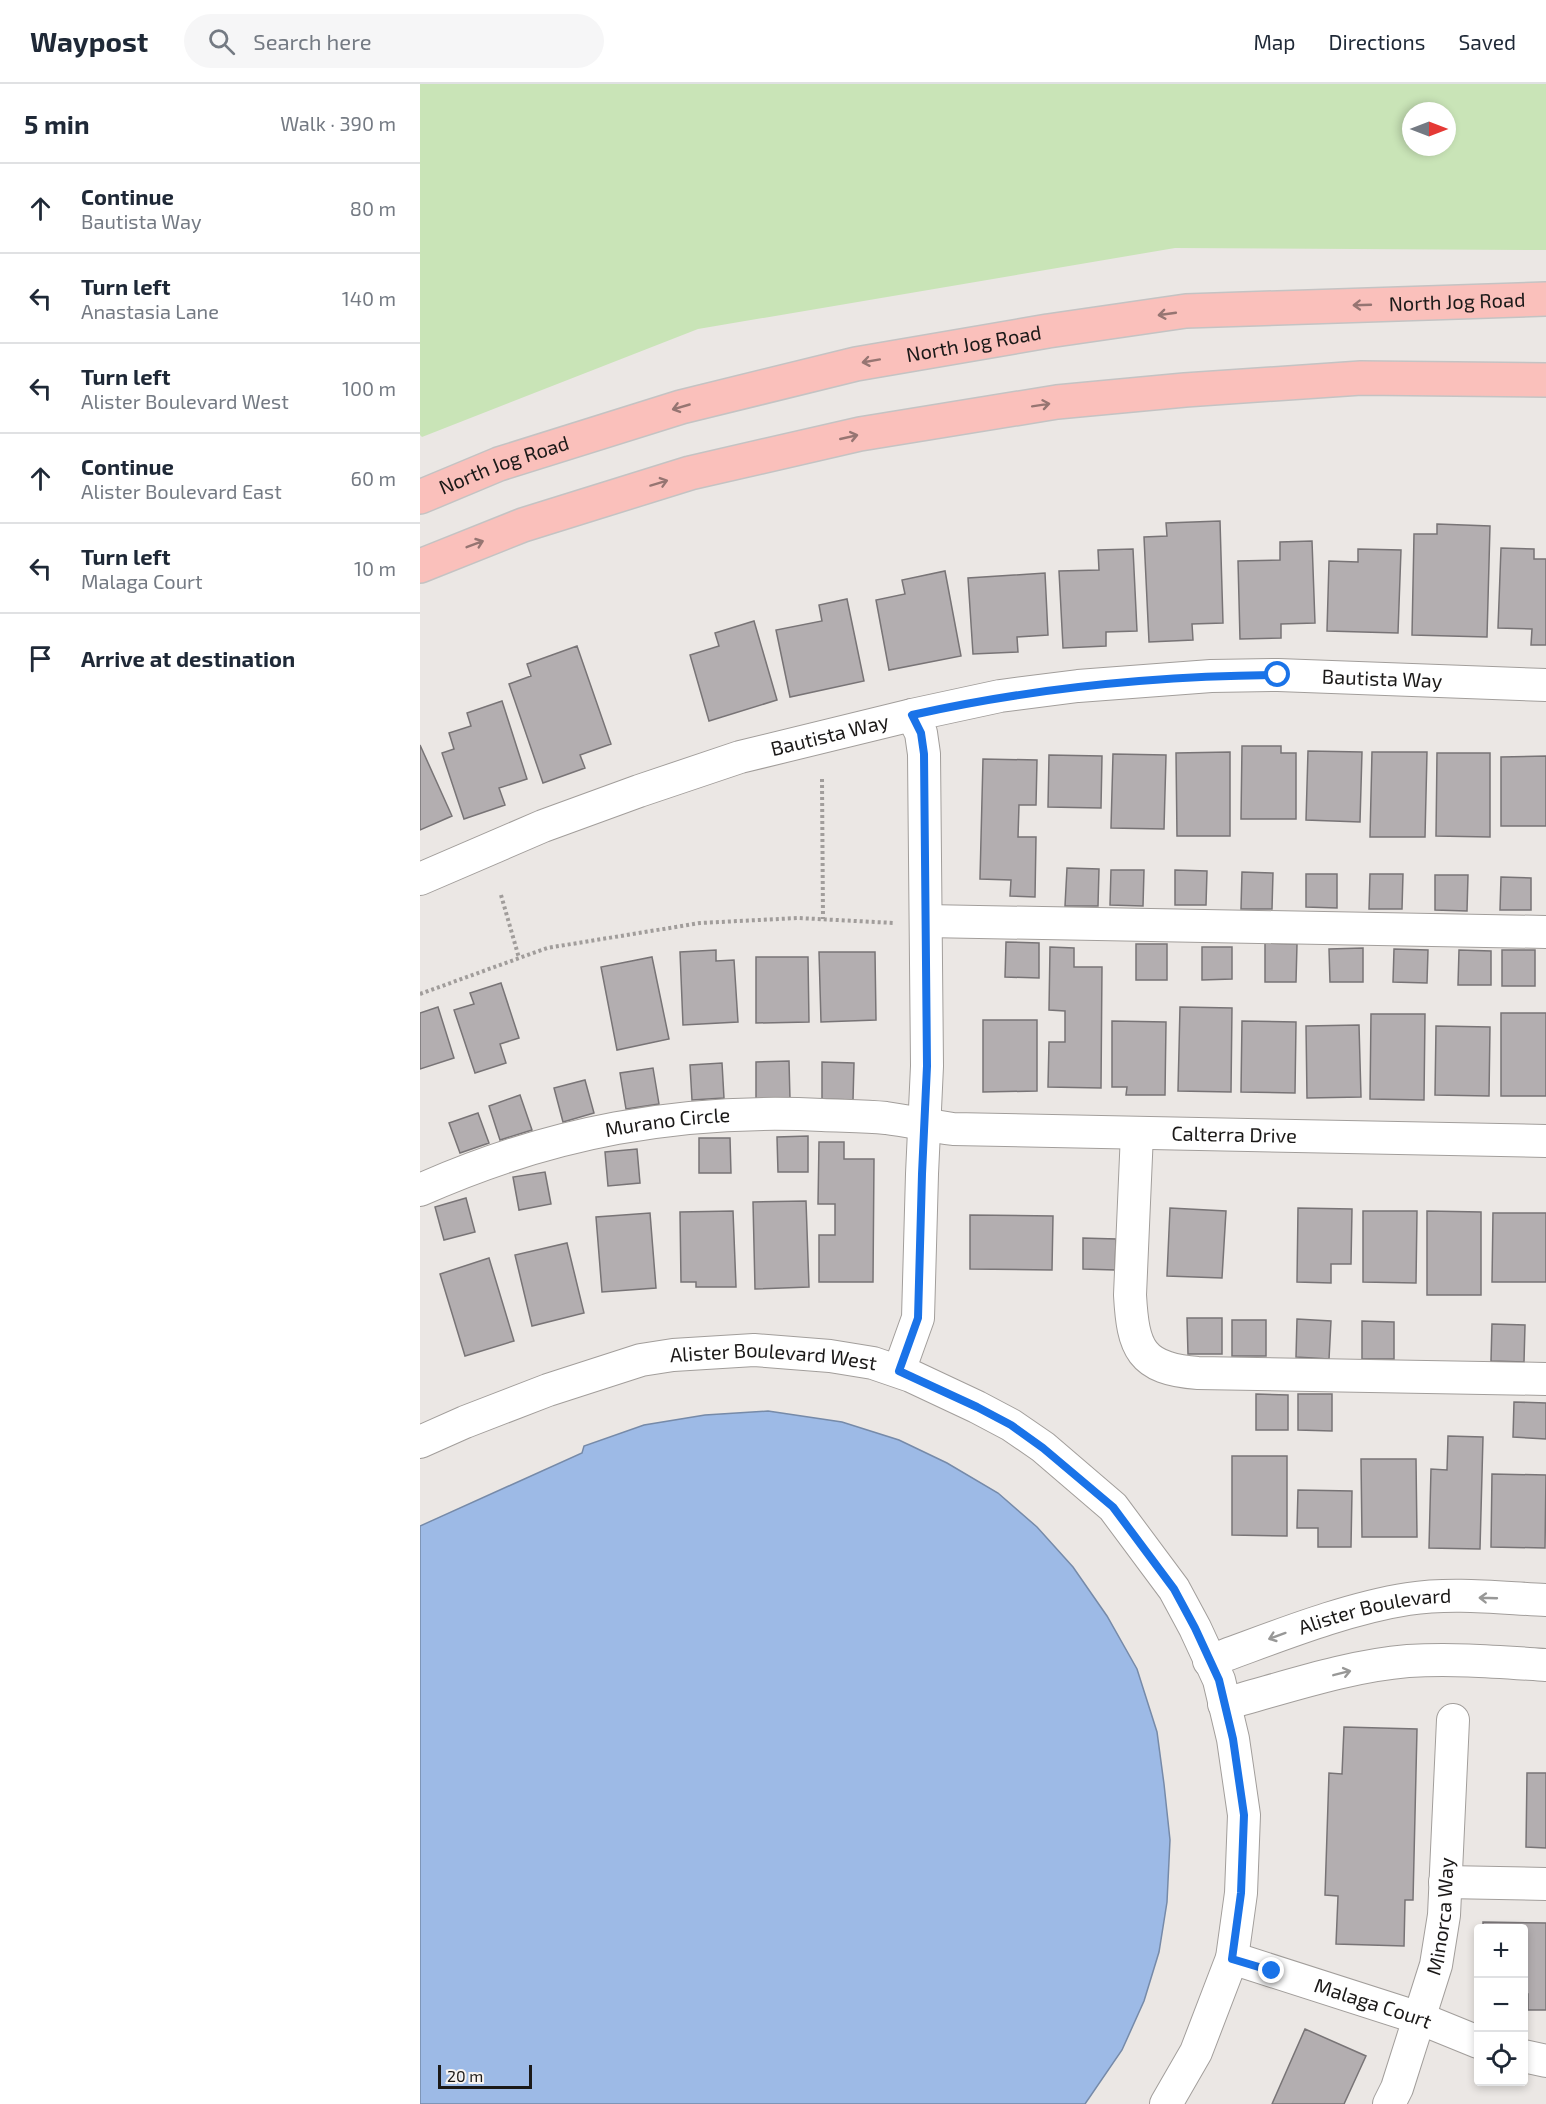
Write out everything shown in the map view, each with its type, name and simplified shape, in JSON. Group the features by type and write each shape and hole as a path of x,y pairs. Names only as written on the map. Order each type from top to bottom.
{"main road":[{"name":"North Jog Road","path":"420,497 499,464 681,407 856,364 1048,331 1186,311 1546,299"},
{"path":"420,566 523,525 690,473 872,432 1057,402 1185,390 1362,378 1546,380"}],"street":[{"name":"Bautista Way","path":"420,879 543,826 639,790 740,757 912,715 1011,695 1100,684 1211,676 1290,675 1546,685"},
{"path":"899,1371 918,1318 927,1066 913,922 924,754 921,733 912,715"},
{"path":"913,922 1546,932"},
{"name":"Murano Circle","path":"420,1190 534,1147 643,1122 736,1114 799,1114 884,1118 924,1125"},
{"name":"Calterra Drive","path":"924,1125 953,1129 1546,1141"},
{"path":"1137,1133 1130,1295 1131,1321 1136,1340 1144,1356 1159,1366 1175,1371 1198,1373 1546,1379"},
{"name":"Alister Boulevard West","path":"422,1436 548,1390 641,1360 673,1355 754,1350 830,1356 873,1363 899,1371 945,1391 1011,1425 1043,1448 1113,1507 1174,1589 1195,1628 1218,1682 1233,1739 1244,1815 1241,1893 1232,1959 1196,2052 1166,2104"},
{"name":"Alister Boulevard","path":"1218,1682 1299,1629 1390,1602 1446,1596 1546,1600"},
{"path":"1218,1682 1357,1670 1406,1661 1456,1659 1546,1665"},
{"name":"Minorca Way","path":"1389,2104 1436,1965 1444,1915 1453,1720"},
{"path":"1445,1882 1546,1884"},
{"name":"Malaga Court","path":"1232,1959 1419,2018 1474,2040"},
{"path":"1528,2057 1546,2061"}],"path":[{"path":"822,779 823,919"},
{"path":"501,895 519,958"},
{"path":"420,994 547,948 700,923 798,918 913,922"}],"green space":[{"path":"420,84 1546,84 1546,250 1175,248 698,329 422,437 420,435"}],"water":[{"path":"768,1411 842,1422 899,1440 947,1463 998,1493 1037,1527 1073,1567 1107,1616 1137,1669 1157,1732 1170,1840 1167,1902 1159,1952 1144,2001 1122,2050 1085,2104 420,2104 420,1526 582,1453 584,1446 644,1425 705,1415"}],"building":[{"path":"1220,521 1223,623 1192,624 1193,640 1149,642 1144,537 1167,536 1166,523"},
{"path":"1437,524 1490,526 1487,637 1412,635 1414,534 1437,534"},
{"path":"1312,541 1315,623 1281,624 1281,638 1240,639 1238,561 1280,560 1280,542"},
{"path":"1501,548 1534,549 1534,559 1546,559 1546,645 1531,645 1532,629 1498,628"},
{"path":"1133,549 1137,631 1106,632 1106,646 1063,648 1059,571 1099,570 1098,550"},
{"path":"1358,549 1401,550 1398,633 1327,631 1329,561 1358,562"},
{"path":"945,571 961,656 889,670 876,600 905,594 902,580"},
{"path":"1045,573 1048,635 1017,637 1018,652 973,654 968,578"},
{"path":"847,599 864,681 790,697 776,630 822,621 819,605"},
{"path":"754,621 777,700 709,721 690,655 719,646 715,633"},
{"path":"577,646 611,744 580,755 585,768 543,783 509,684 531,676 527,664"},
{"path":"502,701 527,779 499,788 505,805 464,819 442,753 454,749 449,733 471,726 467,713"},
{"path":"420,745 452,816 420,830"},
{"path":"1242,746 1281,746 1281,753 1296,753 1296,819 1241,819"},
{"path":"1308,751 1362,752 1360,822 1306,820"},
{"path":"1230,752 1230,836 1177,836 1176,753"},
{"path":"1372,752 1427,752 1425,837 1370,837"},
{"path":"1437,753 1490,753 1490,837 1436,836"},
{"path":"1113,754 1166,755 1164,829 1111,828"},
{"path":"1049,755 1102,756 1101,808 1048,807"},
{"path":"1546,756 1546,826 1501,826 1501,757"},
{"path":"983,759 1037,760 1036,805 1019,805 1018,837 1036,837 1035,897 1010,896 1011,880 980,879"},
{"path":"1067,868 1099,869 1098,906 1065,906"},
{"path":"1111,870 1144,870 1143,906 1110,905"},
{"path":"1175,870 1207,871 1206,905 1175,905"},
{"path":"1242,872 1273,873 1272,909 1241,909"},
{"path":"1306,874 1337,874 1337,908 1306,907"},
{"path":"1370,874 1403,874 1402,909 1369,909"},
{"path":"1435,875 1468,875 1467,911 1435,910"},
{"path":"1501,877 1531,878 1531,910 1500,910"},
{"path":"1006,942 1039,943 1039,978 1005,977"},
{"path":"1265,943 1297,944 1296,982 1265,982"},
{"path":"1136,944 1167,944 1167,980 1136,980"},
{"path":"1050,947 1074,948 1074,967 1102,967 1101,1088 1048,1087 1049,1042 1065,1042 1065,1011 1049,1010"},
{"path":"1202,947 1232,947 1232,979 1202,980"},
{"path":"1363,948 1363,982 1330,982 1329,949"},
{"path":"1394,949 1428,950 1427,983 1393,982"},
{"path":"716,950 716,961 734,960 738,1022 683,1025 680,952"},
{"path":"1459,950 1491,951 1491,985 1458,985"},
{"path":"1502,950 1535,950 1535,986 1502,986"},
{"path":"819,952 875,952 876,1020 821,1022"},
{"path":"652,957 669,1039 617,1050 601,967"},
{"path":"756,957 808,957 809,1022 756,1023"},
{"path":"501,983 519,1038 500,1044 506,1063 475,1073 454,1010 474,1004 470,993"},
{"path":"438,1007 454,1058 420,1069 420,1013"},
{"path":"1180,1007 1232,1008 1231,1092 1178,1091"},
{"path":"1501,1013 1546,1013 1546,1096 1501,1096"},
{"path":"1371,1014 1425,1014 1424,1100 1370,1099"},
{"path":"983,1020 1037,1020 1037,1091 983,1092"},
{"path":"1112,1021 1166,1022 1165,1095 1126,1095 1127,1087 1112,1087"},
{"path":"1242,1021 1296,1022 1295,1093 1241,1092"},
{"path":"1359,1025 1361,1097 1307,1098 1306,1026"},
{"path":"1436,1026 1490,1027 1489,1096 1435,1095"},
{"path":"789,1061 790,1099 756,1100 756,1062"},
{"path":"822,1062 854,1063 853,1100 822,1099"},
{"path":"722,1063 724,1098 692,1100 690,1065"},
{"path":"653,1068 659,1104 626,1109 620,1073"},
{"path":"585,1080 594,1113 563,1122 554,1088"},
{"path":"520,1095 532,1130 500,1140 489,1106"},
{"path":"478,1113 489,1143 460,1153 449,1123"},
{"path":"808,1136 808,1172 778,1172 777,1137"},
{"path":"699,1138 730,1138 731,1173 699,1173"},
{"path":"819,1142 844,1142 844,1159 874,1159 873,1282 819,1282 819,1235 835,1235 835,1204 818,1204"},
{"path":"637,1149 640,1183 608,1186 605,1152"},
{"path":"545,1172 551,1204 519,1210 513,1177"},
{"path":"466,1198 475,1232 444,1240 435,1207"},
{"path":"806,1201 809,1287 755,1289 753,1202"},
{"path":"1170,1208 1226,1211 1222,1278 1167,1276"},
{"path":"1298,1208 1352,1209 1351,1264 1331,1264 1331,1283 1297,1282"},
{"path":"733,1211 736,1287 696,1287 696,1282 681,1282 680,1212"},
{"path":"1363,1211 1417,1211 1416,1283 1363,1282"},
{"path":"1427,1211 1481,1212 1481,1295 1427,1295"},
{"path":"650,1213 656,1288 602,1292 596,1217"},
{"path":"1493,1213 1546,1213 1546,1282 1492,1282"},
{"path":"970,1215 1053,1216 1052,1270 970,1269"},
{"path":"1083,1238 1116,1239 1115,1270 1083,1269"},
{"path":"567,1243 584,1313 532,1326 515,1255"},
{"path":"489,1258 514,1341 465,1356 440,1274"},
{"path":"1187,1318 1222,1318 1222,1354 1188,1354"},
{"path":"1297,1319 1331,1321 1329,1359 1296,1357"},
{"path":"1232,1320 1266,1320 1266,1356 1232,1356"},
{"path":"1362,1321 1394,1322 1394,1359 1362,1359"},
{"path":"1492,1324 1525,1325 1524,1362 1491,1361"},
{"path":"1256,1394 1288,1395 1288,1430 1256,1430"},
{"path":"1298,1394 1332,1394 1332,1431 1298,1430"},
{"path":"1514,1402 1546,1403 1546,1439 1513,1437"},
{"path":"1448,1436 1483,1437 1480,1549 1429,1548 1431,1469 1447,1470"},
{"path":"1232,1456 1287,1456 1287,1536 1232,1535"},
{"path":"1361,1459 1416,1459 1417,1537 1362,1537"},
{"path":"1492,1474 1546,1475 1545,1548 1491,1547"},
{"path":"1298,1490 1352,1491 1351,1547 1318,1547 1318,1528 1297,1528"},
{"path":"1344,1727 1417,1729 1413,1900 1405,1900 1404,1946 1336,1944 1338,1896 1325,1895 1329,1773 1342,1774"},
{"path":"1527,1773 1546,1773 1546,1848 1526,1847"},
{"path":"1483,1922 1546,1923 1546,2010 1528,2010 1528,1924 1483,1924"},
{"path":"1305,2029 1366,2056 1344,2104 1272,2104"}],"route":[{"path":"1272,1971 1232,1959 1241,1893 1244,1815 1233,1739 1219,1680 1174,1589 1113,1507 1043,1448 1011,1425 945,1391 899,1371 918,1318 927,1066 924,754 921,733 912,715 1000,696 1078,686 1211,676 1278,675"}]}
